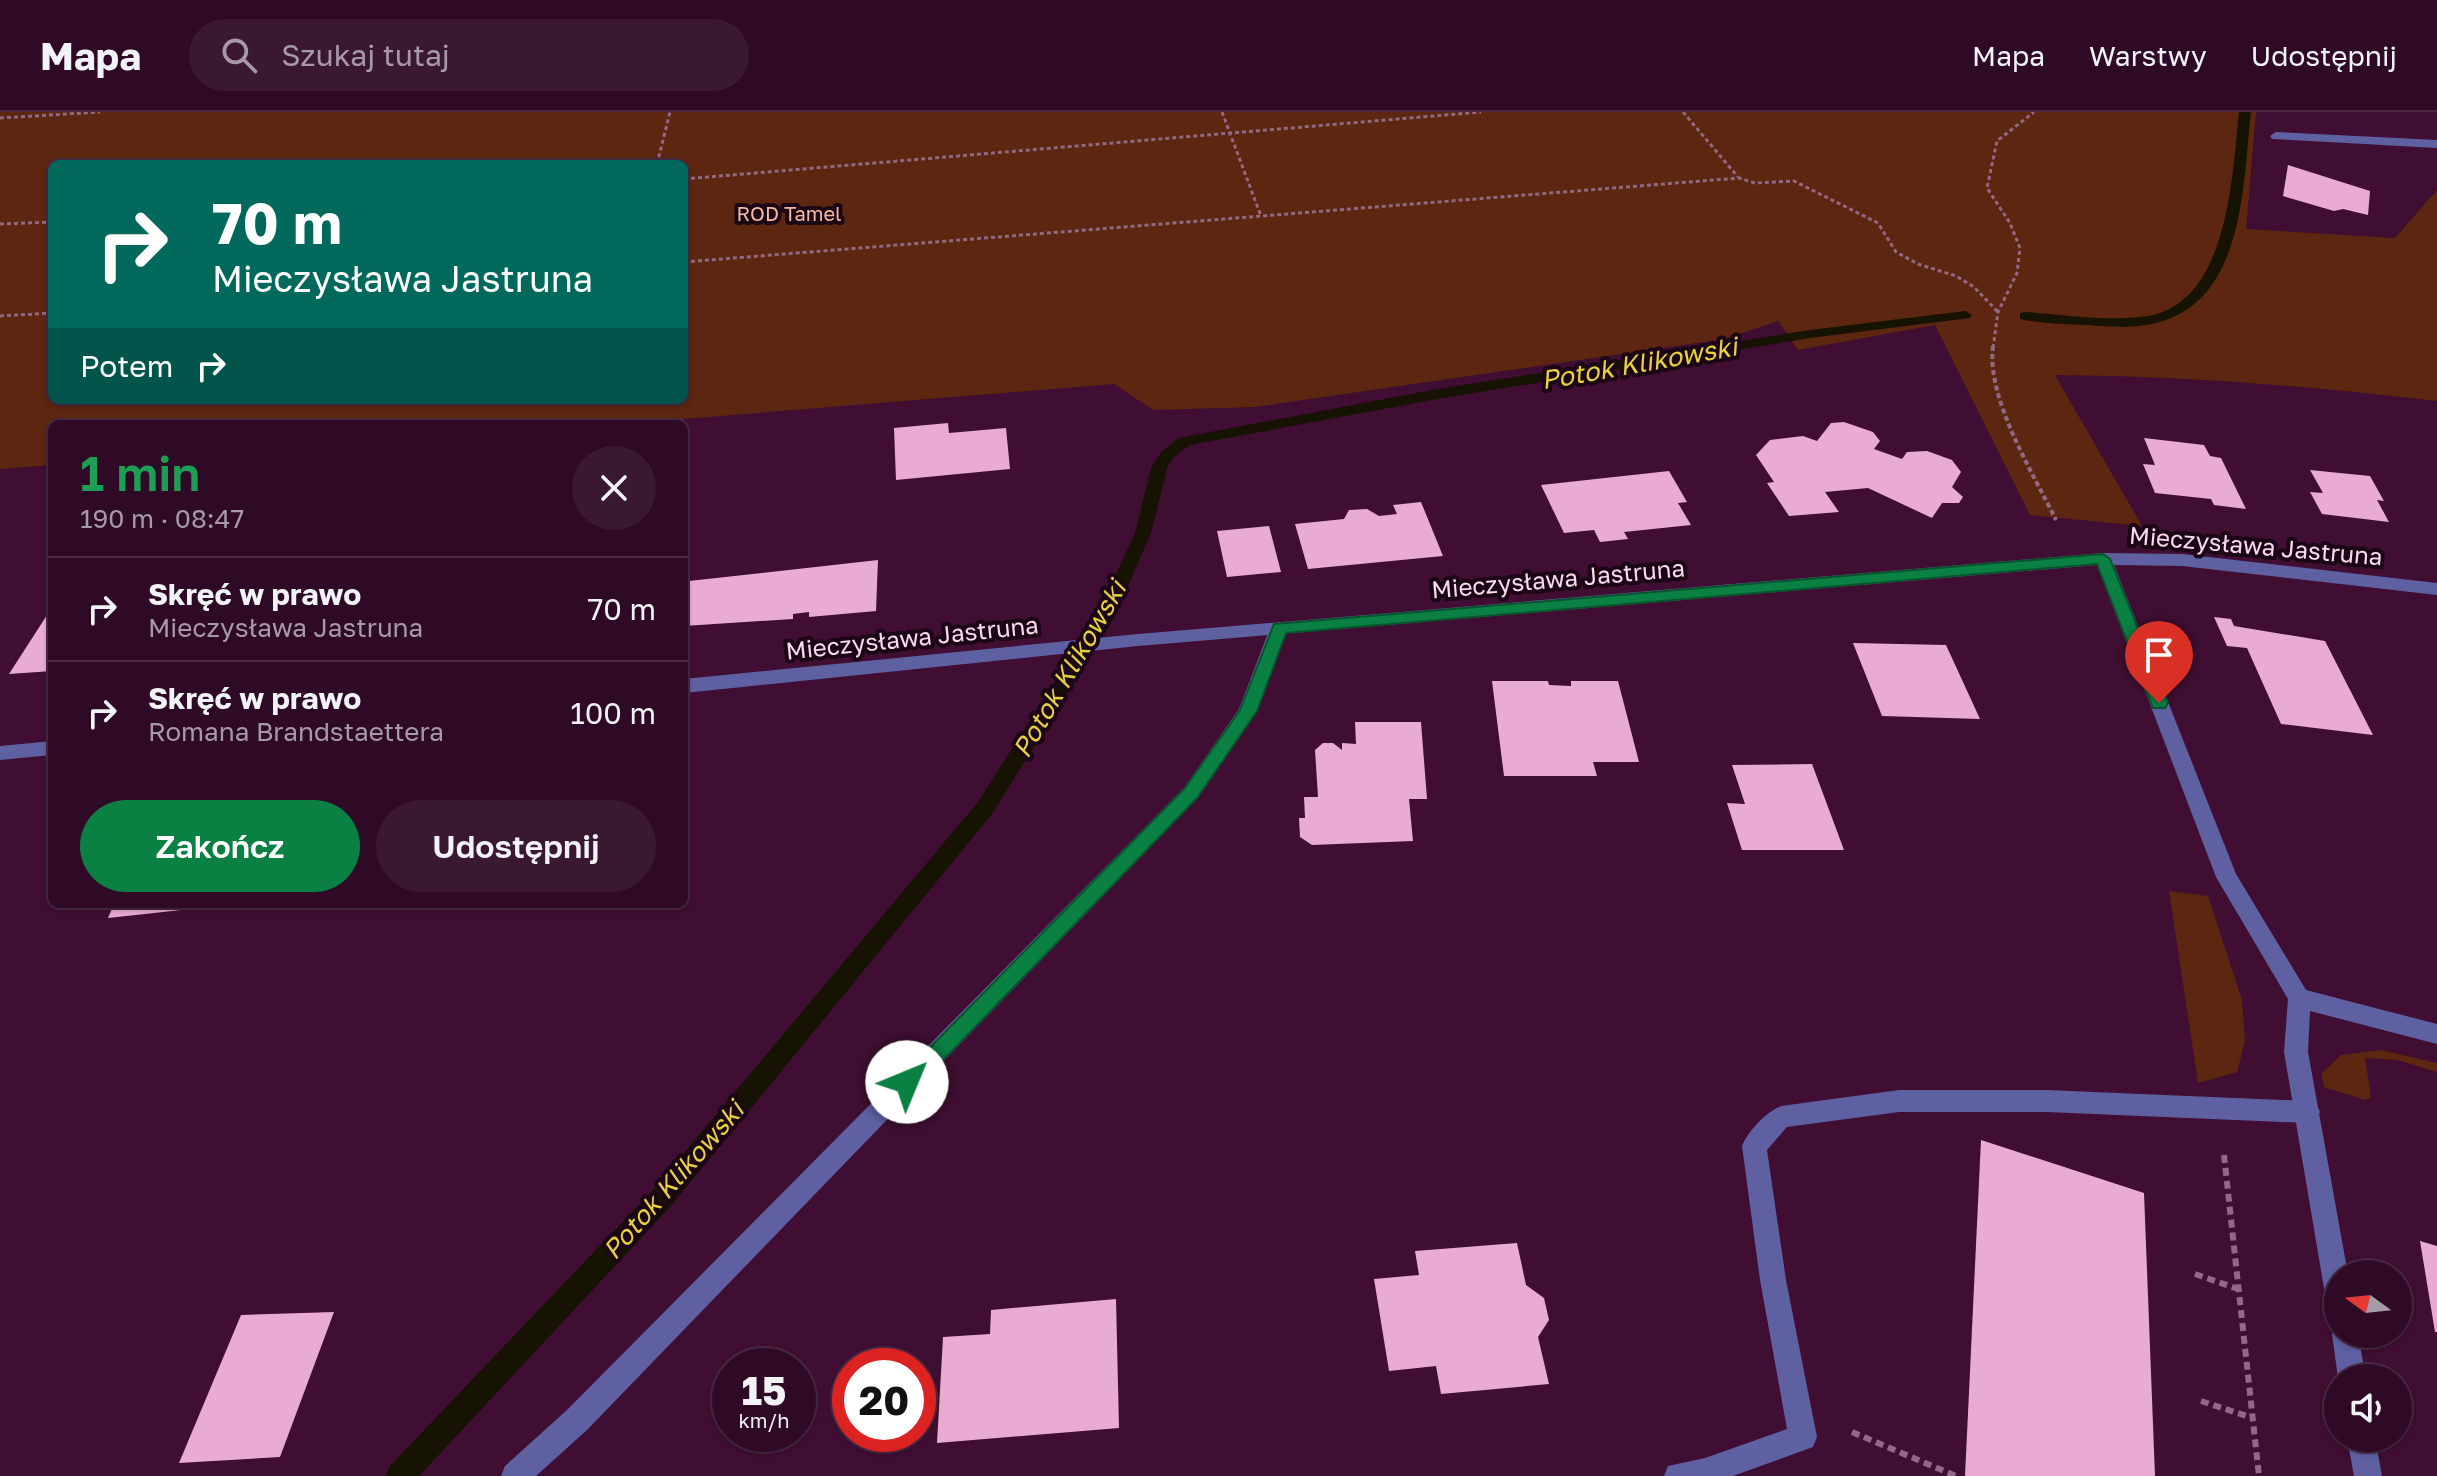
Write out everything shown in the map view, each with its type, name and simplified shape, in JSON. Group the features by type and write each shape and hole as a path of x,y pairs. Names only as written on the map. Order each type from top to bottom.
{"street":[{"path":"2276,136 2437,144"},
{"path":"2103,559 2227,877 2299,998 2296,1052 2332,1260"},
{"name":"Mieczysława Jastruna","path":"688,686 1108,643 2103,559 2182,560 2437,589"},
{"path":"515,1476 577,1420 1191,793 1248,711 1279,628"},
{"path":"0,753 48,748"},
{"path":"2299,998 2437,1034"},
{"path":"1678,1476 1705,1472 1803,1437 1773,1280 1754,1146 1781,1117 1914,1101 2047,1101 2308,1112"},
{"path":"2364,1452 2368,1476"}],"path":[{"path":"0,118 100,112"},
{"path":"658,160 670,112"},
{"path":"1222,112 1261,216"},
{"path":"688,179 1481,112"},
{"path":"1683,112 1739,178"},
{"path":"2034,112 1997,141 1987,188 2010,223 2020,248 2017,273 1998,312 1991,361 2007,419 2076,561"},
{"path":"688,262 1739,178 1755,183 1794,181 1813,189 1878,223 1885,240 1897,255 1969,283 1998,312"},
{"path":"0,224 48,222"},
{"path":"0,316 48,313"},
{"path":"2214,1145 2224,1155 2259,1476"},
{"path":"2195,1274 2238,1289"},
{"path":"2201,1401 2253,1419"},
{"path":"1847,1416 1850,1431 1863,1439 1956,1476"}],"green space":[{"name":"ROD Tamel","path":"0,112 2256,112 2246,229 2395,238 2437,190 2437,401 2246,383 2055,375 2142,526 2030,515 1935,325 1798,350 1778,321 1724,339 1255,407 1153,410 1114,384 671,420 48,420 48,465 0,469"},
{"path":"2169,891 2208,896 2242,1000 2245,1041 2237,1072 2198,1083"},
{"path":"2381,1050 2437,1063 2437,1072 2397,1060 2365,1058 2371,1097 2365,1100 2324,1087 2321,1074 2341,1055"}],"building":[{"path":"2288,165 2370,191 2368,215 2343,209 2334,211 2283,196"},
{"path":"1844,422 1873,432 1880,441 1874,449 1902,459 1907,452 1927,451 1952,460 1961,472 1952,487 1963,497 1959,503 1942,503 1932,518 1868,488 1825,492 1839,512 1789,516 1767,483 1774,482 1756,455 1770,440 1803,436 1817,441 1831,423"},
{"path":"948,423 949,433 1006,428 1010,469 896,480 894,428"},
{"path":"2144,438 2204,445 2210,456 2221,458 2246,509 2214,505 2211,499 2155,493 2143,464 2155,465"},
{"path":"2310,470 2370,476 2384,501 2377,500 2389,522 2322,514 2310,492 2323,493"},
{"path":"1669,471 1687,502 1678,503 1691,525 1624,532 1628,539 1600,542 1594,530 1564,533 1541,485"},
{"path":"1421,502 1443,556 1308,569 1295,524 1344,519 1349,510 1367,509 1379,516 1397,514 1393,505"},
{"path":"1269,526 1281,572 1227,577 1217,531"},
{"path":"878,560 876,611 809,617 809,612 793,614 793,619 688,626 689,581"},
{"path":"47,615 48,671 9,674"},
{"path":"2214,617 2231,619 2234,626 2325,641 2373,735 2281,724 2247,648 2227,646"},
{"path":"1853,643 1946,645 1980,719 1882,716"},
{"path":"1492,681 1548,681 1549,685 1571,686 1571,681 1618,681 1639,762 1593,762 1597,776 1504,776"},
{"path":"1355,722 1421,722 1427,799 1409,799 1413,841 1312,845 1300,837 1299,818 1305,818 1304,797 1318,797 1315,750 1323,743 1333,743 1342,750 1342,743 1356,744"},
{"path":"1812,764 1844,850 1742,850 1727,803 1745,804 1732,765"},
{"path":"112,908 200,908 108,918"},
{"path":"1981,1140 2144,1193 2155,1476 1965,1476"},
{"path":"2420,1241 2437,1246 2437,1332 2435,1332"},
{"path":"1517,1243 1526,1285 1544,1298 1549,1320 1538,1337 1549,1384 1441,1394 1436,1366 1389,1371 1374,1279 1419,1275 1415,1251"},
{"path":"1116,1299 1119,1428 937,1443 943,1337 990,1334 991,1310"},
{"path":"334,1312 280,1457 179,1463 241,1315"}],"waterway":[{"name":"Potok Klikowski","path":"2025,316 2129,322 2161,317 2186,304 2205,284 2219,259 2228,230 2235,199 2245,112"},
{"name":"Potok Klikowski","path":"400,1476 661,1199 985,808 1105,618 1143,533 1159,468 1167,455 1185,441 1432,395 1810,334 1965,315"}],"route":[{"path":"907,1082 1191,793 1248,711 1279,628 2103,559 2159,703"}]}
